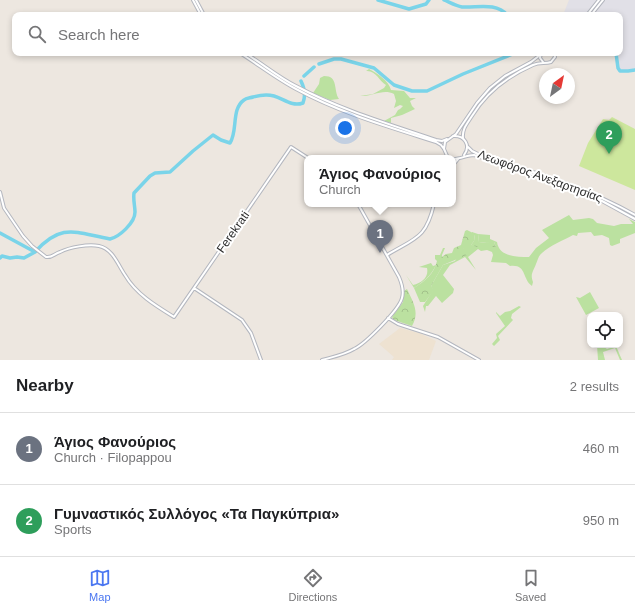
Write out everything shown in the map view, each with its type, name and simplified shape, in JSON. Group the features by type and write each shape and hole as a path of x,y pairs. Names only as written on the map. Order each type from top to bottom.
{"main road":[{"path":"193,0 199,12"},
{"path":"196,0 202,12"},
{"path":"589,12 599,0"},
{"path":"593,12 603,0"},
{"path":"245,56 297,90 436,141 441,145 446,154"},
{"path":"249,56 282,78 314,96"},
{"path":"436,141 447,139 458,131 477,103 490,88 505,76 531,62 538,56"},
{"path":"540,56 543,62"},
{"path":"456,161 467,151 468,147 463,138 463,131 465,127 474,112 493,90 518,72 533,65 543,62 551,62 554,60 555,56"},
{"path":"452,136 463,138"},
{"path":"444,149 447,139"},
{"name":"Ferekrati","path":"0,192 4,208 25,239 47,258 65,250 86,246 106,248 112,254 134,289 174,317 291,147 304,155"},
{"name":"Λεωφόρος Ανεξαρτησίας","path":"468,147 480,155 565,182 594,194 635,215"},
{"name":"Λεωφόρος Ανεξαρτησίας","path":"462,157 474,155 571,188 602,201 635,219"},
{"path":"322,360 356,348 388,318 400,303 403,291 399,277 388,255 360,207"},
{"path":"388,255 418,237 423,232 429,222 433,207"},
{"path":"194,288 242,320 251,332 261,360"},
{"path":"388,318 398,324 438,337 479,360"}],"shaded area":[{"path":"569,0 635,0 635,69 620,70 618,56 623,56 623,12 564,12"},
{"path":"400,328 419,333 436,341 429,360 392,360 394,357 379,344"}],"green space":[{"path":"369,69 385,80 391,90 404,91 410,98 416,98 410,101 415,109 391,118 391,123 384,121 395,115 403,106 400,105 394,108 396,101 394,94 390,92 360,96 373,94 384,88 386,85 375,74 366,71"},
{"path":"324,76 332,78 334,81 339,99 330,100 313,93 319,84 320,78"},
{"path":"612,117 635,129 635,190 579,166 588,143 603,119 609,120"},
{"path":"569,215 573,220 589,218 593,219 597,223 614,226 621,224 633,224 629,219 635,222 635,233 620,239 620,243 612,246 610,245 609,238 602,235 594,236 591,232 578,233 577,236 573,235 557,243 545,250 539,257 532,273 532,286 519,267 510,266 506,263 491,262 493,255 492,252 487,250 481,251 478,249 468,257 476,270 465,257 450,265 443,275 454,289 453,293 442,303 436,296 428,306 426,306 425,312 423,306 433,290 431,286 443,265 455,261 463,249 468,232 465,231 467,230 475,234 474,241 471,245 496,247 494,242 479,242 478,234 490,235 490,239 497,242 501,251 509,255 529,257 536,248 549,238 542,230"},
{"path":"465,231 468,231 470,244 463,249 467,255 443,265 431,286 434,290 425,302 420,302 414,288 425,280 434,270 437,261 435,259 435,255 440,255 443,248 445,248 442,257 446,254 452,253 454,248 461,245"},
{"path":"472,232 478,234 479,242 487,243 491,241 494,242 496,247 477,247 471,245 474,241 475,235"},
{"path":"431,263 433,266 436,265 432,272 424,281 414,288 406,275 413,285 419,283 426,277 427,268 419,267"},
{"path":"407,289 416,312 412,326 394,320 392,317 403,302 404,291"},
{"path":"590,292 599,308 592,312 587,312 586,315 576,297 580,298"},
{"path":"519,306 521,307 512,314 511,318 513,320 498,336 500,340 494,346 492,344 497,338 496,334 505,326 496,312 500,316 505,312"},
{"path":"597,348 615,348 603,352 605,360 598,360"},
{"path":"615,348 617,348 622,360 620,360"}],"waterway":[{"path":"378,0 409,9 426,4 429,0"},
{"path":"444,0 462,7 486,6 497,8 504,12"},
{"path":"319,64 334,59 341,59 374,68 394,85 412,91 427,91 463,74 508,56"},
{"path":"616,56 618,68 620,71 635,70"},
{"path":"304,76 314,67"},
{"path":"0,233 35,252 53,236 62,233 70,232 110,239 114,238 126,229 132,221 135,212 134,193 150,176 155,173 170,172 213,135 230,143 234,132 237,109 246,99 261,95 269,95 295,104 303,103 305,92 301,81"},
{"path":"0,258 2,256 10,258 24,258 35,252"}],"place":[{"name":"Γυμναστικός Συλλόγος «Τα Παγκύπρια»","path":"609,154"},
{"name":"Άγιος Φανούριος","path":"380,253"}]}
